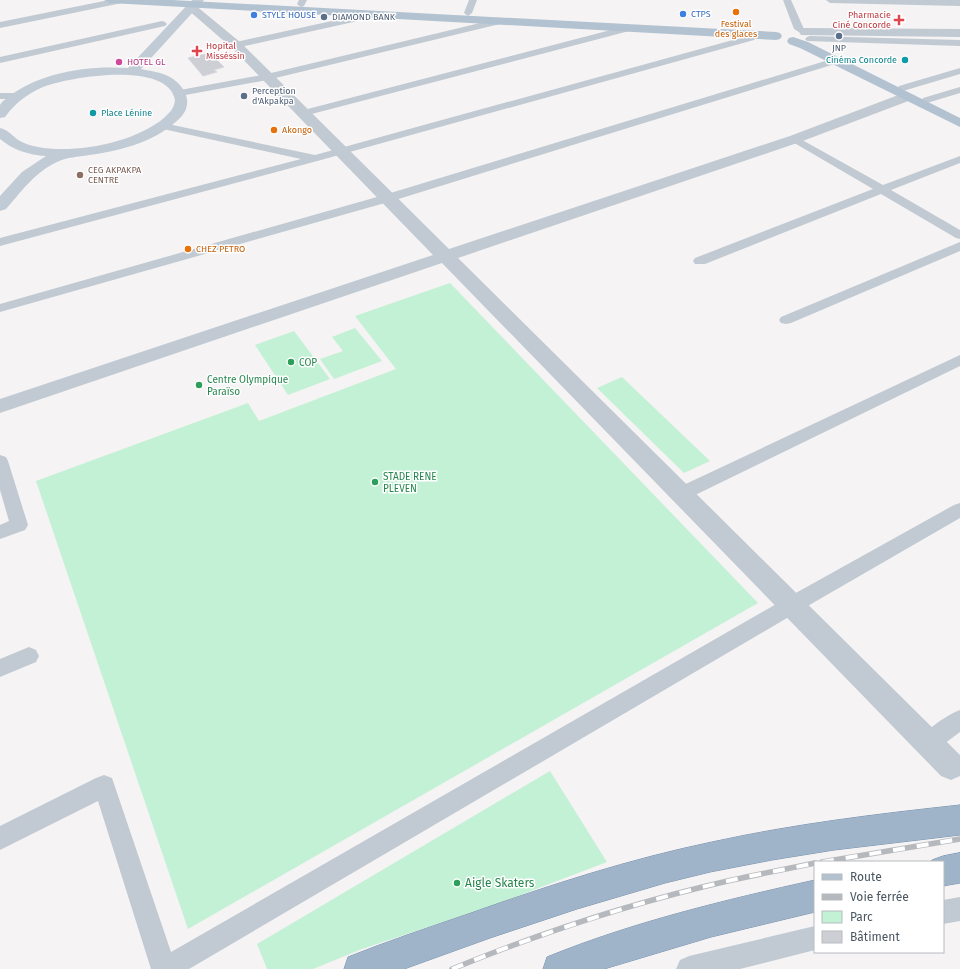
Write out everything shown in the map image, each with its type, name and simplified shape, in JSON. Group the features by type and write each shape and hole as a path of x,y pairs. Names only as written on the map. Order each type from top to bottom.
{"highway":[{"path":"360,969 532,907 627,878 711,857 803,840 960,820"},
{"path":"944,871 960,868"},
{"path":"559,969 584,959 704,922 814,896"}],"main road":[{"path":"110,0 190,3 373,15 696,31 778,32 787,28 806,34 834,54 913,95 960,123"},
{"path":"234,0 302,2 778,32"},
{"path":"125,71 162,24 190,3"},
{"path":"125,71 190,3"},
{"path":"696,31 751,38 787,45 829,59 960,116"},
{"path":"778,32 783,40 793,41 804,40 806,34"},
{"path":"793,41 804,45 829,59"},
{"path":"0,114 7,105 19,96 40,85 64,77 91,72 125,71 162,78 175,86 180,93 181,103 180,109 170,120 164,126 150,134 126,143 97,150 43,152 21,147 10,142 0,134"},
{"path":"0,192 21,171 25,164 21,147"},
{"path":"0,206 36,166 53,158 74,152"}],"street":[{"path":"0,25 122,0"},
{"path":"468,13 473,0"},
{"path":"787,0 806,34"},
{"path":"830,0 960,3"},
{"path":"190,3 236,45 792,606 956,769"},
{"path":"236,45 373,15"},
{"path":"180,93 267,77 501,21"},
{"path":"0,60 162,24"},
{"path":"304,113 630,28"},
{"path":"806,34 960,32"},
{"path":"806,34 960,39"},
{"path":"806,34 960,43"},
{"path":"164,126 317,158 348,158 751,38"},
{"path":"0,308 388,198 829,59"},
{"path":"913,95 960,71"},
{"path":"0,406 796,139 913,95 960,81"},
{"path":"913,95 960,90"},
{"path":"1,97 19,96"},
{"path":"796,139 960,235"},
{"path":"0,242 317,158 348,158"},
{"path":"700,261 960,159"},
{"path":"786,320 960,246"},
{"path":"681,494 960,360"},
{"path":"0,461 19,525 0,532"},
{"path":"0,838 104,786 164,969 960,510"},
{"path":"0,668 29,656"},
{"path":"928,742 960,720"},
{"path":"944,912 960,909"},
{"path":"689,969 814,938"}],"green space":[{"path":"450,283 758,603 188,929 36,481 248,403 259,421 396,369 355,316"},
{"path":"355,328 382,361 334,379 320,359 343,351 332,337"},
{"name":"COP","path":"294,331 330,379 288,395 255,345"},
{"path":"622,377 710,461 684,473 597,388"},
{"name":"Aigle Skaters","path":"550,771 607,862 497,904 362,949 313,969 267,969 257,944"}],"building":[{"name":"Hopital Misséssin","path":"205,54 209,58 214,57 224,67 214,70 217,72 203,76 188,58"}],"railway":[{"path":"828,861 960,839"},
{"path":"452,969 520,943 626,908 697,888 814,863"}],"place":[{"name":"Festival des glaces","path":"736,12"},
{"name":"CTPS","path":"683,14"},
{"name":"STYLE HOUSE","path":"254,15"},
{"name":"DIAMOND BANK","path":"324,17"},
{"name":"Pharmacie Ciné Concorde","path":"899,20"},
{"name":"JNP","path":"839,36"},
{"name":"Hopital Misséssin","path":"197,51"},
{"name":"Cinéma Concorde","path":"905,60"},
{"name":"HOTEL GL","path":"119,62"},
{"name":"Perception d'Akpakpa","path":"244,96"},
{"name":"Place Lénine","path":"93,113"},
{"name":"Akongo","path":"274,130"},
{"name":"CEG AKPAKPA CENTRE","path":"80,175"},
{"name":"CHEZ PETRO","path":"188,249"},
{"name":"COP","path":"291,362"},
{"name":"Centre Olympique Paraïso","path":"199,385"},
{"name":"STADE RENE PLEVEN","path":"375,482"},
{"name":"Aigle Skaters","path":"457,883"}]}
